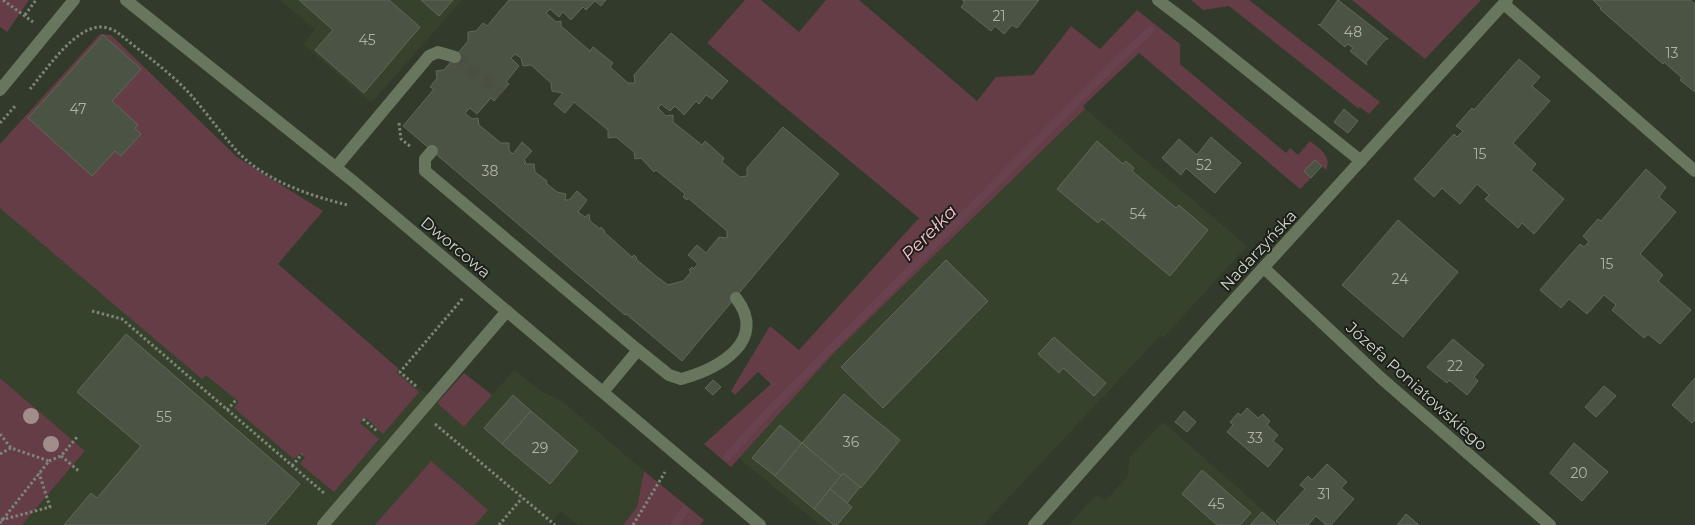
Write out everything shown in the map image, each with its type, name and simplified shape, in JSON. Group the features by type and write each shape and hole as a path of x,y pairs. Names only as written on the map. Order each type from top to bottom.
{"street":[{"path":"0,90 74,0"},
{"name":"Dworcowa","path":"126,0 336,167 760,525"},
{"path":"1158,0 1361,161"},
{"path":"1506,2 1695,171"},
{"name":"Nadarzyńska","path":"1034,525 1506,2"},
{"path":"336,167 429,56 438,52 455,56"},
{"path":"432,151 425,160 425,171 669,375 681,379 706,369 739,348 747,333 747,320 744,308 736,298"},
{"name":"Józefa Poniatowskiego","path":"1264,268 1387,384 1550,525"},
{"path":"323,525 507,311"},
{"path":"603,392 638,350"}],"path":[{"path":"3,0 25,15 36,0"},
{"path":"26,93 73,39 83,32 103,26 117,32 189,93 238,152 250,162 282,183 318,198 356,206"},
{"path":"0,123 19,101"},
{"path":"431,399 400,372 464,298"},
{"path":"92,311 122,318 339,506"},
{"path":"227,410 236,400"},
{"path":"420,411 555,525"},
{"path":"0,434 11,448 49,461"},
{"path":"0,521 49,461 62,456 78,436"},
{"path":"0,454 11,448"},
{"path":"292,466 302,454"},
{"path":"62,456 80,472"},
{"path":"633,525 666,472"},
{"path":"0,521 50,507 39,473"},
{"path":"499,525 522,498"}],"shaded area":[{"path":"0,0 29,0 7,32 0,27"},
{"path":"280,0 462,0 371,103 303,44 315,29"},
{"path":"745,0 761,0 799,32 826,0 859,0 977,101 996,77 1033,75 1071,26 1100,49 1137,10 1180,44 1180,64 1286,153 1290,148 1298,155 1310,141 1324,153 1327,161 1326,170 1315,160 1304,171 1311,178 1300,189 1139,53 1083,106 1085,109 833,354 731,467 704,444 771,384 758,372 735,395 731,391 770,326 799,350 919,218 707,43"},
{"path":"1191,0 1249,0 1380,102 1369,114 1360,107 1359,109 1229,6 1203,10"},
{"path":"1352,0 1481,0 1425,59"},
{"path":"100,34 111,35 237,157 323,211 278,264 399,369 396,372 419,392 383,434 365,417 360,423 379,439 334,492 300,464 305,457 300,453 294,459 234,408 239,402 206,375 202,379 0,208 0,144"},
{"path":"1085,109 1247,246 1163,338 1160,336 983,525 820,525 739,458 833,354"},
{"path":"0,189 277,264 464,427 514,370 541,391 563,402 644,471 637,507 623,525 578,525 561,511 549,525 22,525 85,452 0,378"},
{"path":"464,373 492,395 464,427 437,403"},
{"path":"0,378 85,451 22,525 0,525"},
{"path":"1163,422 1280,525 1069,525 1095,496 1106,500 1128,476 1129,458"},
{"path":"431,461 488,510 475,525 375,525"},
{"path":"644,471 704,520 700,525 623,525 637,507"}],"building":[{"path":"299,0 389,0 420,27 364,93 315,50 333,30"},
{"path":"421,0 453,0 439,16"},
{"path":"509,0 606,0 601,6 595,1 586,10 583,7 571,20 563,12 559,17 550,9 546,13 556,22 561,21 561,26 590,51 593,47 613,63 610,67 628,83 635,83 634,75 671,33 728,81 712,99 706,95 699,104 696,101 684,115 675,106 670,111 661,104 658,108 666,116 673,115 673,122 702,145 705,141 724,158 722,162 740,177 747,176 747,168 783,127 839,174 682,361 625,315 403,126 434,89 430,87 437,78 436,71 444,70 468,41 468,32 476,31 483,23 487,26","holes":["515,54 521,58 523,66 531,65 551,83 552,91 563,93 554,104 565,113 574,102 608,130 608,138 616,137 634,152 635,159 641,158 654,172 656,170 685,194 683,197 687,200 688,198 727,231 727,238 719,237 706,253 697,245 688,255 698,264 689,270 691,272 683,281 668,285 656,276 636,259 634,255 632,257 604,232 601,227 600,229 590,221 589,214 585,217 578,212 587,200 577,191 569,200 565,200 566,194 557,192 546,183 547,181 535,172 534,164 524,164 526,162 524,160 532,151 522,142 513,154 509,150 509,143 501,143 479,125 478,118 472,119 465,113 470,108 477,114 491,98 494,101 509,84 506,82 519,66 511,58"]},
{"path":"962,0 1039,0 1017,28 1012,25 1004,34 995,26 991,31 961,7 965,2"},
{"path":"1338,0 1388,39 1366,62 1367,65 1350,51 1353,48 1348,44 1345,47 1318,24 1320,25"},
{"path":"1593,0 1690,0 1695,4 1695,92 1680,80 1682,78 1664,62 1663,64 1600,9"},
{"path":"103,35 141,69 112,101 138,125 135,128 141,134 121,156 115,151 92,176 28,118"},
{"path":"1519,59 1540,77 1532,86 1550,101 1513,143 1536,164 1531,170 1564,199 1534,234 1522,223 1518,228 1485,199 1489,195 1477,184 1460,204 1442,188 1434,197 1414,179 1454,134 1457,137 1463,131 1456,126 1472,108 1474,110"},
{"path":"1344,109 1358,121 1348,133 1334,122"},
{"path":"1211,137 1241,163 1215,193 1186,168 1181,175 1162,158 1179,139 1197,155"},
{"path":"1097,141 1123,164 1126,161 1134,168 1132,171 1176,208 1179,205 1208,230 1170,276 1102,219 1098,223 1057,189"},
{"path":"1315,160 1322,166 1311,178 1304,171"},
{"path":"1646,169 1666,187 1659,197 1676,212 1640,254 1663,275 1658,281 1691,310 1660,344 1648,334 1644,338 1612,310 1616,305 1604,295 1587,314 1569,299 1561,308 1540,290 1580,244 1584,247 1589,242 1583,236 1598,219 1601,221"},
{"path":"1398,220 1458,272 1403,337 1342,285"},
{"path":"946,260 988,301 883,408 841,367"},
{"path":"126,334 300,484 265,525 64,525 91,493 97,498 141,446 77,392"},
{"path":"1054,337 1106,383 1094,396 1063,368 1059,373 1038,354"},
{"path":"1453,339 1484,365 1474,377 1478,381 1467,395 1449,380 1447,383 1427,367"},
{"path":"1695,378 1695,420 1692,423 1672,405"},
{"path":"713,380 721,387 713,395 705,388"},
{"path":"1604,386 1616,396 1596,417 1585,407"},
{"path":"844,394 900,440 861,488 843,473 841,476 802,443"},
{"path":"513,395 531,411 502,444 484,428"},
{"path":"1247,408 1258,418 1263,414 1270,421 1267,425 1278,435 1273,441 1283,449 1268,467 1227,432 1233,425 1230,422 1238,413 1241,415"},
{"path":"531,411 578,451 550,484 502,444"},
{"path":"1184,411 1196,422 1187,432 1175,422"},
{"path":"780,425 802,443 775,476 752,458"},
{"path":"802,443 841,476 814,509 775,476"},
{"path":"1574,443 1608,472 1582,501 1550,473"},
{"path":"1327,464 1347,482 1341,488 1354,499 1331,525 1326,525 1316,516 1308,525 1280,525 1276,521 1305,489 1300,485 1308,476 1312,480"},
{"path":"1202,470 1251,513 1240,525 1217,525 1182,494"},
{"path":"843,473 860,487 847,503 830,489"},
{"path":"830,489 852,507 837,525 834,525 814,509"},
{"path":"1262,512 1277,525 1250,525"},
{"path":"1406,514 1419,525 1397,525"}],"waterway":[{"name":"Perełka","path":"727,457 767,413 1121,57 1151,30"},
{"name":"Perełka","path":"674,525 685,510"}],"tunnel":[{"path":"455,57 501,93"}]}
